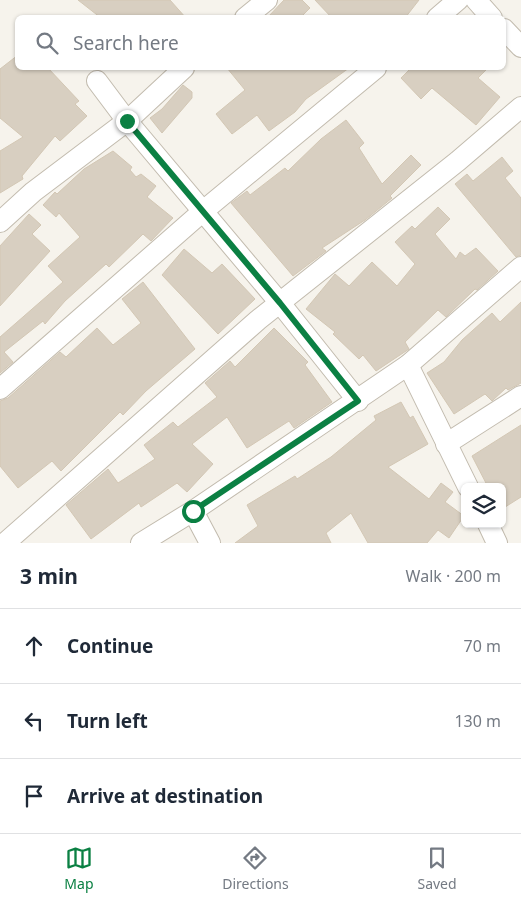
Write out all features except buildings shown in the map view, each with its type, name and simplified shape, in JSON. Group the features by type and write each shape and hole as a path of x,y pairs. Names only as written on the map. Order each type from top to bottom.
{"street":[{"path":"249,15 267,0"},
{"path":"440,15 458,0"},
{"path":"476,0 489,15"},
{"path":"506,31 521,47"},
{"path":"0,222 33,192 127,121 182,70"},
{"path":"0,389 202,212 374,70"},
{"path":"97,81 127,121 280,303 358,401"},
{"path":"4,543 280,303 521,107"},
{"path":"141,543 193,511 358,401 408,365 521,267"},
{"path":"408,365 466,483"},
{"path":"446,444 521,396"},
{"path":"193,511 210,543"},
{"path":"490,528 498,543"}],"route":[{"path":"127,121 280,303 358,401 193,511"}]}
